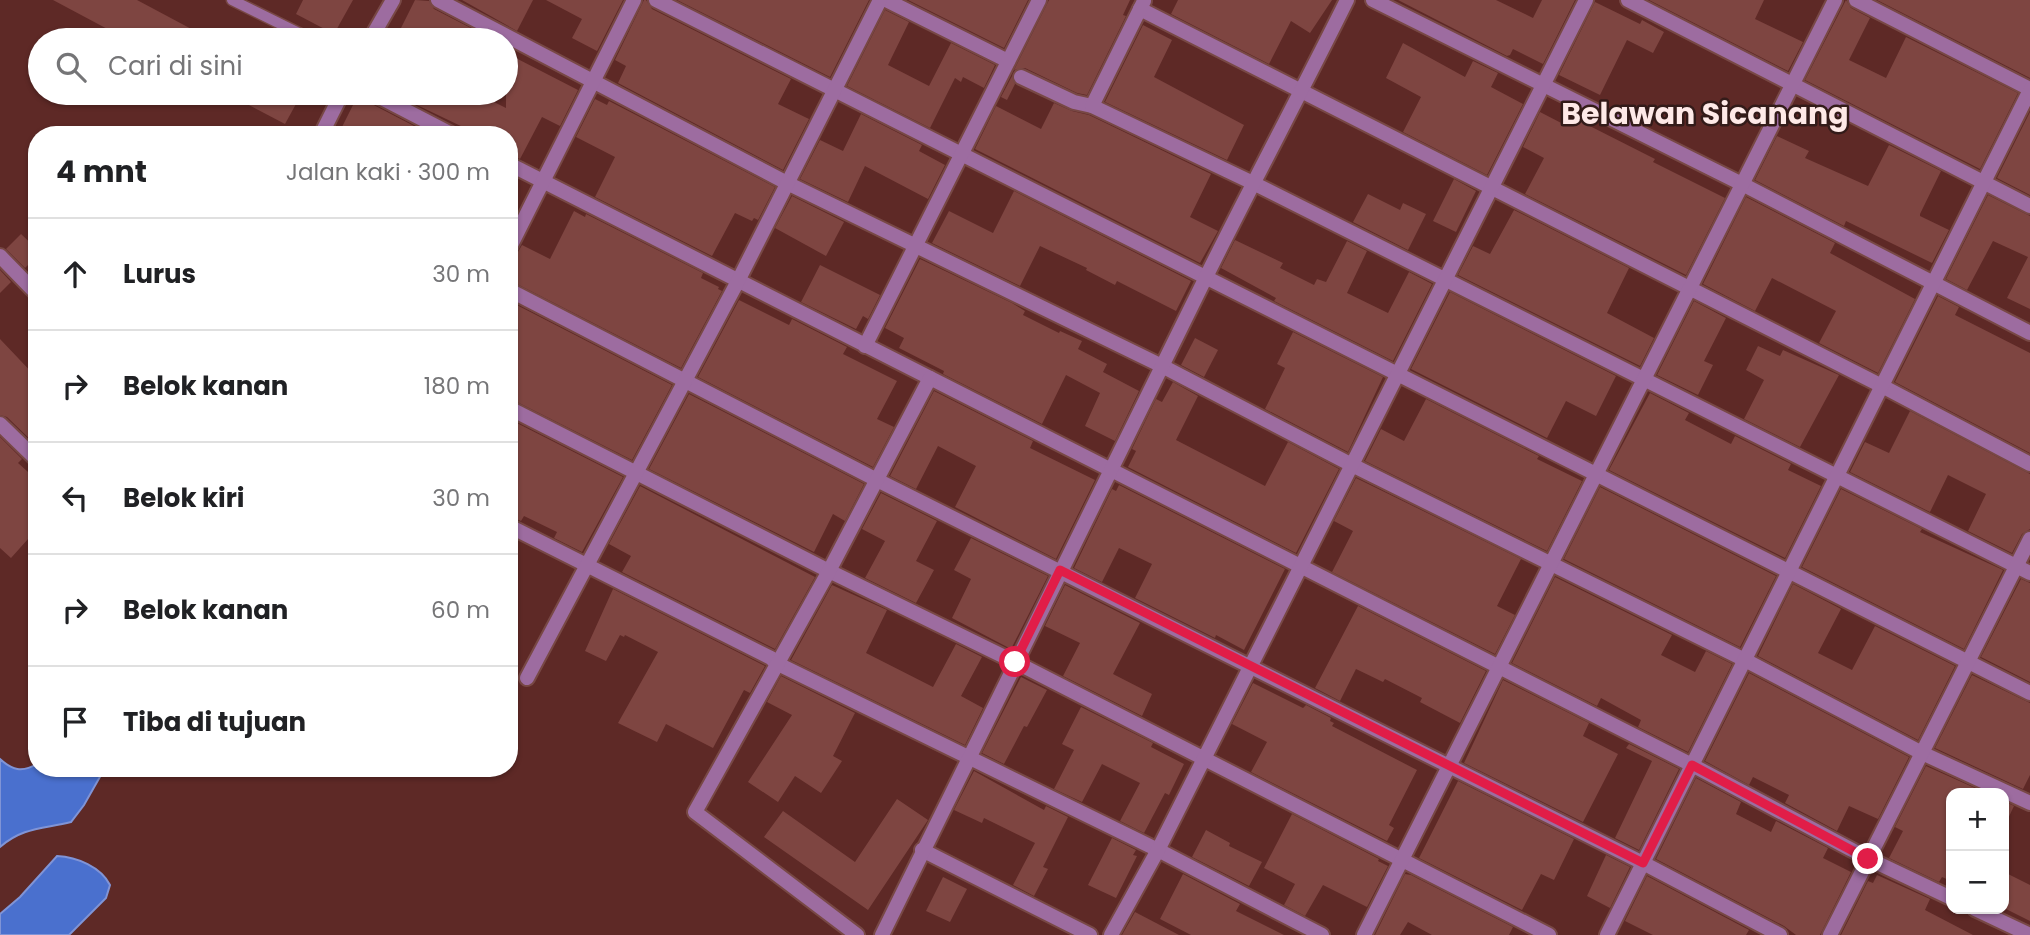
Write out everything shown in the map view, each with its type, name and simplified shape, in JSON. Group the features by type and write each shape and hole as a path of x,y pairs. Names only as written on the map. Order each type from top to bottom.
{"street":[{"path":"377,28 393,0"},
{"path":"438,0 490,28"},
{"path":"518,231 634,0"},
{"path":"656,0 2030,693"},
{"path":"527,678 738,281 883,0 1008,61"},
{"path":"865,346 1039,0"},
{"path":"882,935 1060,570 1347,0"},
{"path":"1373,0 1742,184 2030,333"},
{"path":"1111,935 1158,850 1586,0"},
{"path":"1628,0 2030,206"},
{"path":"1364,935 1835,0"},
{"path":"1607,935 2030,90 1856,0"},
{"path":"1092,106 1142,4 1303,91 2030,464"},
{"path":"518,43 787,183 1162,366 1352,465 1745,660 1922,753 2030,803"},
{"path":"1021,77 1074,102 1092,106 1253,183 2023,569"},
{"path":"325,126 336,105"},
{"path":"395,105 436,126"},
{"path":"518,169 1692,765 1868,859 1946,896"},
{"path":"0,256 28,285"},
{"path":"518,295 877,480 1643,863 1780,935"},
{"path":"857,935 695,812 776,663 830,571 930,378"},
{"path":"518,413 1015,662 1549,935"},
{"path":"0,424 28,451"},
{"path":"518,531 771,658 776,663 1158,850 1322,935"},
{"path":"1830,935 1968,662 2023,569 2030,539"},
{"path":"922,850 1090,935"},
{"path":"1986,914 2030,934"}],"lane":[{"path":"232,0 289,28"}],"water":[{"path":"0,759 17,769 28,768 28,777 100,777 71,822 25,832 0,847"},
{"path":"57,856 80,861 101,873 110,885 106,898 69,935 0,935 0,914 20,897"}],"building":[{"path":"53,0 137,0 190,28 106,28"},
{"path":"303,0 353,0 337,28 323,28 296,14"},
{"path":"415,0 429,1 434,9 471,28 401,28"},
{"path":"462,0 533,0 518,29"},
{"path":"546,0 623,0 597,51 572,38 582,19"},
{"path":"644,0 652,9 791,79 778,104 809,119 783,170 618,83 626,66 615,60"},
{"path":"677,0 869,0 830,77"},
{"path":"908,0 1028,0 1004,48"},
{"path":"1049,0 1130,0 1123,15 1126,16 1087,95 1077,93 1025,68 1014,70"},
{"path":"1178,0 1332,0 1310,33 1291,21 1269,64 1171,14"},
{"path":"1398,0 1496,0 1533,18 1542,0 1575,0 1543,64 1513,49 1507,56"},
{"path":"1649,0 1764,0 1755,19 1803,42 1788,71"},
{"path":"1846,0 1851,8 1870,18 1849,60 1886,78 1906,37 2018,93 1980,169 1805,80"},
{"path":"1877,0 2030,0 2030,78"},
{"path":"1595,2 1640,24 1642,20 1664,32 1653,53 1627,40 1600,95 1559,75"},
{"path":"885,10 909,22 888,65 929,86 951,43 995,65 984,88 963,77 961,82 955,78 930,128 847,86"},
{"path":"1143,25 1172,40 1154,77 1244,125 1227,160 1105,102"},
{"path":"1403,43 1465,77 1473,61 1498,73 1491,87 1523,104 1487,175 1403,132 1421,97 1386,78"},
{"path":"518,59 578,90 560,126 542,117 520,159 518,126 461,126 417,105 500,105 506,108 506,105 518,105"},
{"path":"1012,76 1015,84 1007,100 1001,97"},
{"path":"595,99 607,105 609,101 775,187 758,220 754,218 752,221 735,213 712,256 595,197 615,157 576,137"},
{"path":"1054,103 1089,115 1211,174 1190,217 1218,231 1200,263 975,149 996,106 1041,129"},
{"path":"249,105 295,105 285,124"},
{"path":"353,105 374,105 414,126 342,126"},
{"path":"1540,112 1567,126 1572,117 1725,198 1686,275 1525,194 1544,158 1523,147"},
{"path":"2030,112 2030,195 1997,178"},
{"path":"861,114 922,145 919,151 945,165 928,199 865,166 848,202 800,179 820,140 843,151"},
{"path":"1777,136 1809,151 1805,158 1868,186 1889,145 1941,171 1920,214 1949,230 1932,263 1846,221 1844,226 1755,180"},
{"path":"1454,179 1476,191 1456,232 1433,221"},
{"path":"1014,191 1191,281 1176,311 1117,281 1115,285 1086,270 1087,268 1040,246 1020,286 932,243 949,211 993,233"},
{"path":"1368,194 1400,210 1403,203 1426,214 1408,250 1353,222"},
{"path":"1988,195 2030,216 2030,309 2007,298 2028,257 1993,241 1967,290 1946,279"},
{"path":"792,196 844,222 826,256 775,228"},
{"path":"1746,197 1835,243 1830,253 1915,299 1878,373 1819,343 1836,311 1772,278 1755,311 1703,284"},
{"path":"1514,210 1629,268 1607,313 1654,338 1640,366 1458,275 1473,246 1490,254"},
{"path":"574,211 585,217 586,214 703,273 701,278 722,291 681,368 518,285 518,252 522,245 550,259"},
{"path":"21,234 28,241 28,265 25,268 6,249"},
{"path":"1235,240 1283,263 1280,268 1314,285 1317,279 1326,282 1347,241 1367,251 1347,293 1388,313 1409,272 1432,284 1393,361 1274,301 1276,298 1221,268"},
{"path":"920,259 1012,303 1025,311 1023,315 1082,341 1078,349 1107,364 1103,372 1139,391 1115,441 1085,426 1100,393 1066,375 1042,424 943,374 944,371 899,348 904,338 885,328"},
{"path":"820,265 880,295 868,319 863,316 856,329 801,302"},
{"path":"0,270 11,282 0,293"},
{"path":"1450,292 1616,376 1596,416 1566,401 1547,438 1411,369"},
{"path":"1938,296 1959,307 1955,315 2030,353 2030,453 1895,382"},
{"path":"739,300 789,325 792,319 847,347 843,354 897,381 877,419 894,427 873,467 698,377"},
{"path":"1694,301 1726,318 1704,361 1713,365 1698,395 1657,375"},
{"path":"518,306 672,385 632,460 518,403"},
{"path":"1293,332 1383,377 1348,452 1265,409 1285,368 1277,364"},
{"path":"1195,338 1218,350 1204,377 1181,365"},
{"path":"0,339 28,369 28,437 7,417 0,415"},
{"path":"1758,346 1780,356 1783,350 1839,375 1800,447 1744,419 1764,380 1746,370"},
{"path":"1173,382 1198,396 1176,440 1265,486 1288,442 1339,469 1296,553 1128,467 1136,451 1132,449 1156,399 1162,402"},
{"path":"934,391 1033,441 1030,448 1095,480 1056,559 955,507 976,466 938,446 916,489 890,476"},
{"path":"1650,393 1689,413 1685,420 1731,444 1735,436 1791,464 1788,470 1821,486 1785,558 1609,470"},
{"path":"689,394 864,484 845,521 833,514 814,552 649,469"},
{"path":"1426,399 1539,456 1537,459 1582,481 1547,551 1365,461 1381,429 1404,441"},
{"path":"1910,411 2030,474 2030,529 2022,534 2012,553 1968,531 1986,494 1948,475 1930,512 1850,472 1865,442 1889,453"},
{"path":"518,424 623,477 582,552 554,538 557,532 524,516 521,521 518,520"},
{"path":"0,437 22,459 18,463 28,472 28,539 11,558 0,548"},
{"path":"1356,478 1521,559 1497,606 1515,615 1495,654 1332,572 1353,531 1334,521"},
{"path":"1119,485 1285,569 1244,650 1135,598 1152,564 1119,548 1102,582 1074,568 1112,489 1116,491"},
{"path":"640,486 815,577 775,649 622,572 631,556 609,544"},
{"path":"1600,487 1776,576 1740,647 1564,559"},
{"path":"1841,489 1922,529 1920,532 2003,570 1964,649 1802,567"},
{"path":"881,493 937,521 916,561 934,570 916,603 865,578 885,541 862,529"},
{"path":"971,538 1048,576 1011,649 952,618 971,579 954,570"},
{"path":"1555,577 1672,635 1661,655 1695,672 1706,651 1732,664 1688,752 1638,727 1641,720 1601,698 1597,706 1512,663"},
{"path":"2021,579 2030,583 2030,682 1981,657"},
{"path":"1793,584 1841,609 1818,653 1852,670 1875,626 1955,666 1918,740 1758,656"},
{"path":"832,585 887,610 866,653 933,687 956,644 982,657 961,696 983,708 965,745 791,660"},
{"path":"1065,585 1140,623 1113,674 1152,694 1142,716 1063,676 1080,643 1045,626"},
{"path":"613,589 765,666 750,693 744,690 713,748 666,724 657,742 618,723 658,652 625,635 620,635 606,661 585,651"},
{"path":"1358,606 1486,671 1460,723 1420,702 1422,698 1385,679 1383,682 1356,669 1340,701 1315,688"},
{"path":"1749,673 1909,757 1878,819 1849,806 1837,831 1785,803 1789,795 1753,777 1749,785 1705,761"},
{"path":"1972,675 2030,703 2030,775 2023,789 1935,748"},
{"path":"781,676 855,713 833,756 842,761 821,793 795,776 778,802 748,782 792,715 767,702"},
{"path":"1021,677 1047,690 1004,764 982,753"},
{"path":"1503,680 1589,723 1583,736 1618,754 1583,822 1464,763"},
{"path":"1253,683 1303,708 1306,705 1331,718 1330,721 1334,723 1332,726 1417,770 1389,825 1394,828 1387,841 1251,772 1267,742 1232,724"},
{"path":"1081,707 1153,743 1151,747 1184,764 1169,795 1165,793 1144,833 1120,821 1140,783 1102,764 1082,802 1054,789 1074,750 1062,744"},
{"path":"1629,744 1679,769 1639,850 1615,838 1652,761 1626,748"},
{"path":"1926,766 1975,788 1946,788 1946,879 1942,877 1939,882 1889,858 1903,831 1895,827"},
{"path":"974,771 1044,810 1046,806 1068,817 1043,867 1048,869 1034,896 1013,885 1035,843 984,818 982,823 954,810"},
{"path":"1696,778 1741,802 1736,814 1771,832 1776,821 1828,848 1823,858 1851,872 1820,935 1796,935 1784,926 1656,859"},
{"path":"1458,781 1574,839 1554,880 1541,874 1522,910 1419,858"},
{"path":"897,799 928,820 868,910 764,837 783,811 855,862"},
{"path":"2009,804 2014,806 2009,816"},
{"path":"1292,814 1388,866 1367,907 1323,885 1305,916 1284,905 1295,884 1264,868"},
{"path":"1206,830 1230,843 1229,846 1262,862 1249,886 1192,857"},
{"path":"1112,838 1136,850 1133,855 1137,856 1116,898 1088,885"},
{"path":"1606,855 1630,867 1610,908 1587,896"},
{"path":"1183,874 1240,904 1236,911 1284,935 1191,935 1160,919"},
{"path":"1405,874 1513,927 1509,935 1432,935 1408,922 1400,935 1375,935"},
{"path":"2009,874 2030,885 2030,921 2009,910"},
{"path":"1877,875 1930,899 1925,910 1973,935 1841,935 1868,881 1873,883"},
{"path":"1647,876 1749,930 1746,935 1653,935 1625,921"},
{"path":"943,877 967,889 950,922 926,911"},
{"path":"1135,912 1179,935 1122,935"}],"district":[{"name":"Belawan Sicanang","path":"1705,113"}],"route":[{"path":"1015,662 1060,570 1643,863 1692,765 1868,859"}]}
